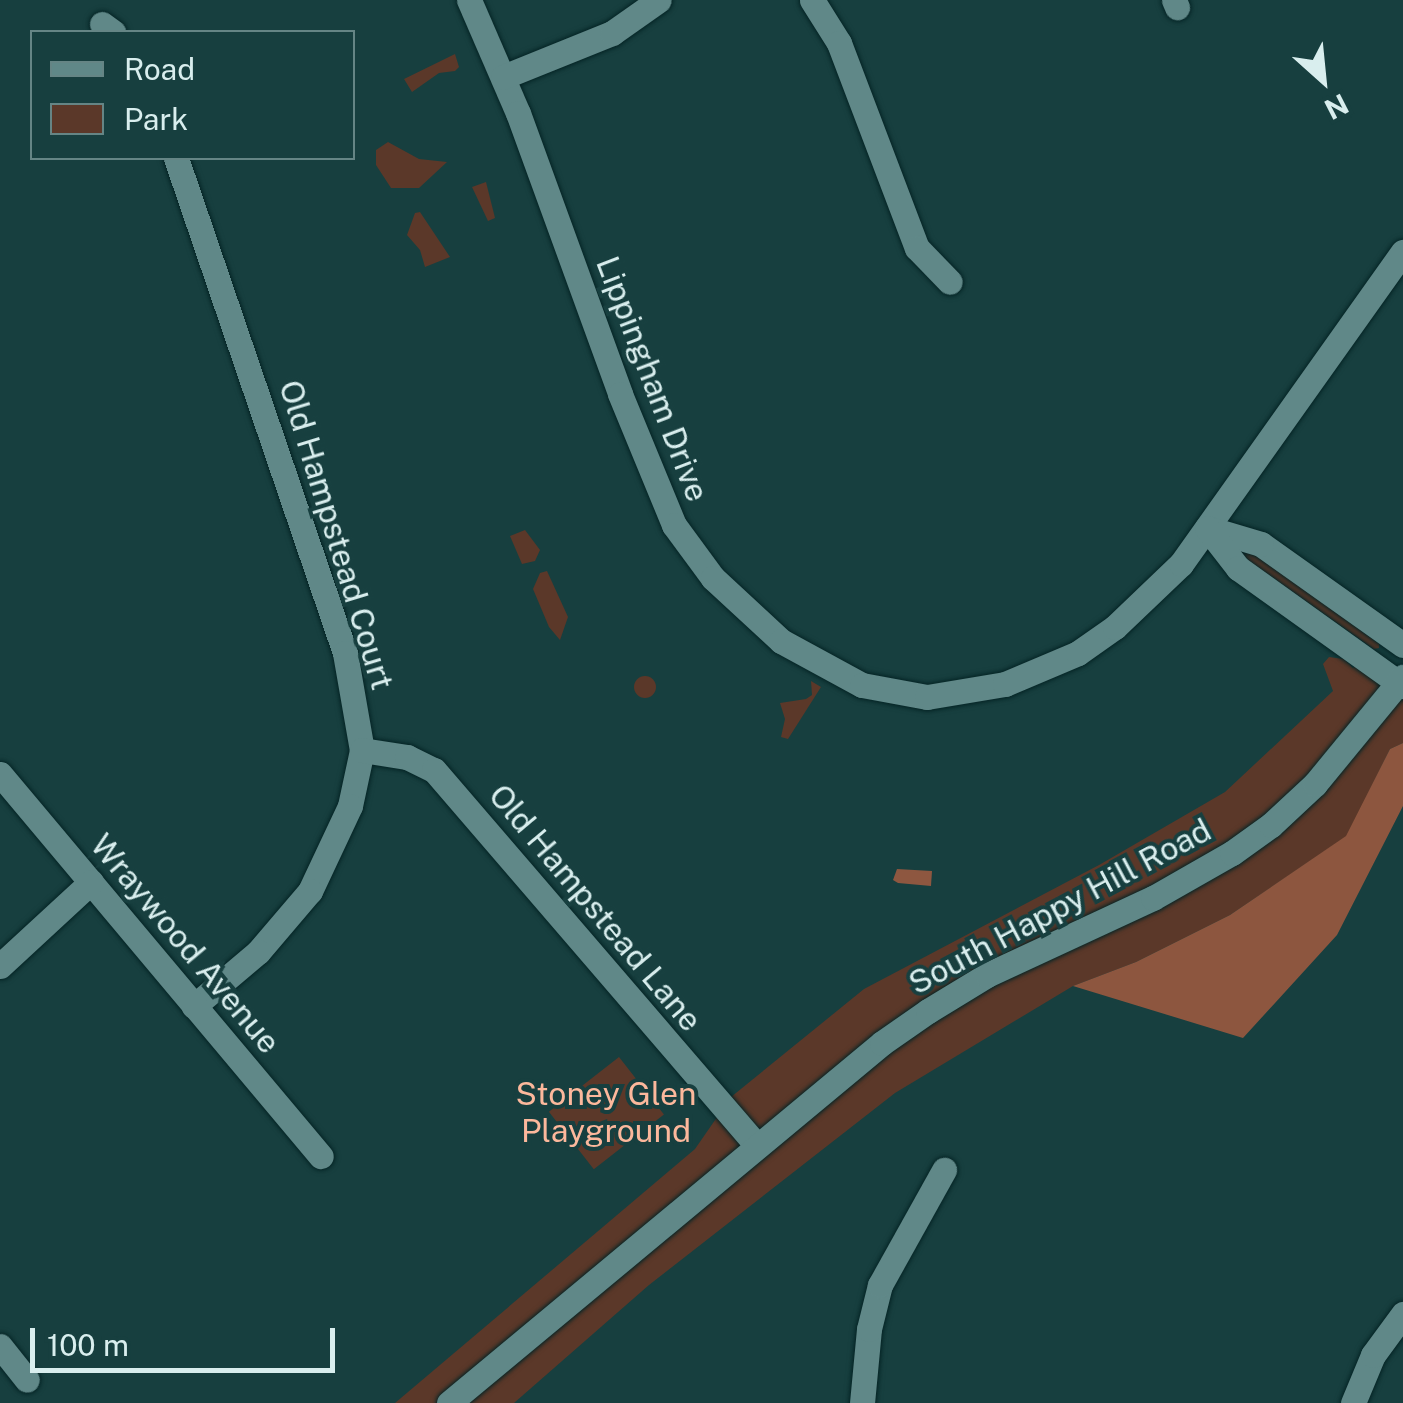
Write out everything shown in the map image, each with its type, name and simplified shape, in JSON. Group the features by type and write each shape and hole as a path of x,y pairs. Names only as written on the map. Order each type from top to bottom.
{"street":[{"name":"Lippingham Drive","path":"468,0 503,77 620,394 674,525 713,578 799,654 849,680 894,693 927,696 1005,684 1078,653 1115,627 1170,575 1207,528 1403,252"},
{"path":"503,77 612,34 659,0"},
{"path":"812,0 839,42 917,248 950,282"},
{"name":"Old Hampstead Court","path":"177,160 344,653 362,750 350,806 310,891 258,952 194,1006"},
{"path":"1207,528 1261,544 1403,645"},
{"path":"1207,528 1238,568 1402,682"},
{"name":"South Happy Hill Road","path":"449,1403 757,1146 928,1011 987,976 1108,922 1232,853 1315,784 1402,682"},
{"name":"Old Hampstead Lane","path":"362,750 407,757 434,770 757,1146"},
{"name":"Wraywood Avenue","path":"0,774 320,1156"},
{"path":"0,966 90,882"},
{"path":"862,1403 870,1329 880,1285 944,1170"},
{"path":"1353,1403 1374,1356 1403,1314"},
{"path":"0,1346 27,1380"}],"green space":[{"path":"455,54 459,67 455,71 439,73 412,92 404,79"},
{"path":"388,142 419,159 447,162 419,188 391,188 376,165 376,150"},
{"path":"486,182 495,218 488,221 472,187"},
{"path":"420,212 450,257 425,267 420,250 407,235 415,213"},
{"path":"525,530 540,550 535,561 522,564 510,536"},
{"path":"1244,546 1379,644 1379,648 1374,649 1238,553"},
{"path":"547,571 568,617 560,640 549,627 533,589 540,573"},
{"path":"1329,657 1344,659 1353,668 1361,658 1403,686 1403,743 1390,749 1347,836 1230,915 1136,962 1073,986 895,1093 649,1285 514,1403 395,1403 695,1149 731,1097 864,989 1099,865 1225,792 1333,691 1323,664"},
{"path":"645,676 653,679 653,695 645,698 637,695 634,687 637,679"},
{"path":"811,681 821,687 788,739 781,737 785,719 780,703 812,695"},
{"name":"Stoney Glen Playground","path":"619,1057 664,1115 594,1169 549,1112"}],"shaded area":[{"path":"1403,743 1403,806 1337,935 1243,1038 1073,986 1136,962 1230,915 1346,836 1390,749"},
{"path":"897,869 932,871 931,886 898,883 893,880"}]}
